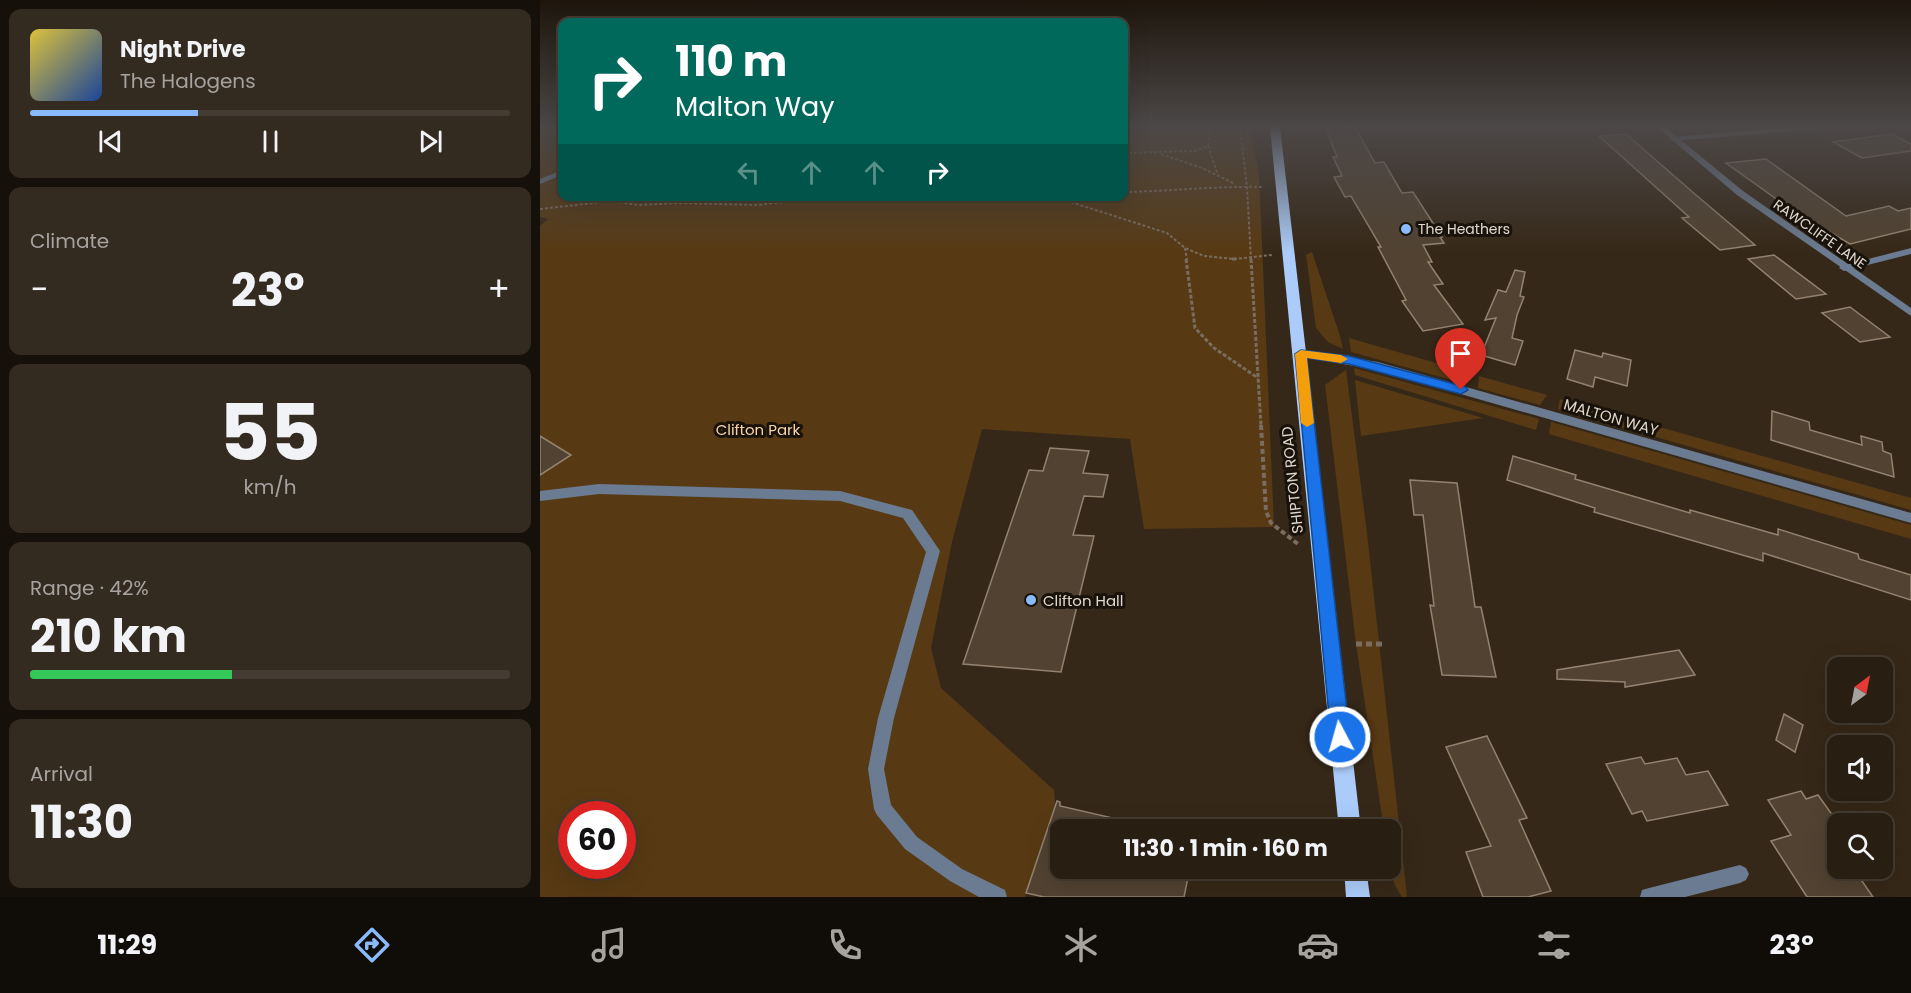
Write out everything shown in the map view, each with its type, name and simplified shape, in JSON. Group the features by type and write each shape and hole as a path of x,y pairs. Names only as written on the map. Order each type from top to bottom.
{"main road":[{"name":"SHIPTON ROAD","path":"1279,169 1301,354 1349,819"},
{"path":"1356,879 1358,897"}],"street":[{"name":"RAWCLIFFE LANE","path":"1710,169 1740,193 1911,313"},
{"path":"540,182 558,174"},
{"path":"1844,267 1911,251"},
{"name":"MALTON WAY","path":"1301,354 1378,366 1911,518"},
{"path":"540,496 599,489 840,496 907,514 933,551 886,718 876,769 883,809 911,843 956,875 998,897"},
{"path":"1649,897 1740,874"}],"path":[{"path":"1202,169 1237,185 1281,187"},
{"path":"1216,169 1218,175"},
{"path":"1245,169 1266,512 1271,523 1322,563"},
{"path":"1128,192 1201,190 1237,185"},
{"path":"540,209 578,201"},
{"path":"561,205 612,201 638,205 679,203 757,205 789,201"},
{"path":"1068,201 1167,233 1185,248 1203,256 1251,258 1288,253"},
{"path":"1185,248 1195,328 1214,348 1258,379"},
{"path":"1356,644 1382,644"}],"green space":[{"name":"Clifton Park","path":"540,169 558,169 558,201 1128,201 1128,169 1258,169 1274,527 1144,529 1130,439 982,429 952,542 931,648 941,688 1054,790 1055,805 1025,897 540,897 540,226 548,219 540,217"},
{"path":"1312,252 1343,349 1328,342 1316,328 1306,255"},
{"path":"1349,338 1471,373 1463,383 1351,352"},
{"path":"1354,368 1539,419 1536,430 1355,375"},
{"path":"1346,370 1367,533 1398,819 1382,819 1356,644 1325,385"},
{"path":"1479,376 1547,395 1540,405 1478,388"},
{"path":"1355,380 1483,418 1361,436"},
{"path":"1560,399 1911,498 1911,510 1558,409"},
{"path":"1551,422 1911,525 1911,539 1549,434"},
{"path":"1401,842 1407,897 1402,897 1392,879 1401,879"}],"building":[{"path":"1339,169 1388,169 1402,193 1413,192 1444,243 1423,245 1432,262 1428,262 1443,284 1434,285 1463,324 1423,331 1402,301 1406,300 1378,247 1381,247 1351,196 1345,197 1334,177 1342,176"},
{"path":"1636,169 1666,169 1755,245 1720,250 1682,218 1689,217"},
{"path":"1734,169 1780,169 1846,216 1889,206 1898,211 1911,208 1911,229 1850,244 1793,211"},
{"path":"1774,255 1826,294 1796,299 1748,259"},
{"path":"1515,270 1525,272 1520,296 1524,297 1512,338 1523,341 1515,365 1481,355 1496,318 1485,320 1498,290 1506,292"},
{"path":"1850,307 1890,337 1860,342 1822,313"},
{"path":"1575,350 1602,357 1603,353 1631,360 1627,386 1595,377 1593,387 1567,379"},
{"path":"1772,411 1809,422 1810,430 1862,445 1861,436 1882,442 1883,451 1891,454 1894,477 1771,440"},
{"path":"540,436 571,455 540,475"},
{"name":"Clifton Hall","path":"1050,448 1089,451 1083,473 1108,475 1103,497 1084,496 1073,535 1094,536 1061,672 963,664 1029,470 1043,471"},
{"path":"1513,456 1576,475 1575,479 1690,513 1690,510 1778,535 1778,529 1858,554 1859,559 1911,575 1911,600 1763,553 1763,561 1594,512 1595,508 1507,480"},
{"path":"1410,480 1457,483 1475,607 1481,607 1496,677 1442,675 1430,605 1434,606 1423,515 1414,515"},
{"path":"1679,650 1695,675 1625,687 1625,682 1557,679 1557,670"},
{"path":"1784,714 1803,725 1795,752 1776,740"},
{"path":"1487,736 1527,818 1519,820 1551,891 1528,897 1483,897 1466,852 1491,846 1446,747"},
{"path":"1641,757 1645,764 1677,758 1686,775 1708,771 1728,805 1647,821 1642,811 1632,814 1606,764"},
{"path":"1801,791 1806,799 1818,795 1831,813 1827,813 1827,879 1861,879 1873,897 1807,897 1771,841 1791,835 1768,800"},
{"path":"1057,801 1060,802 1060,806 1117,819 1051,819"},
{"path":"1050,822 1050,879 1188,879 1184,897 1044,897 1026,893"}],"slow traffic":[{"path":"1307,423 1301,354 1341,359"}],"place":[{"name":"The Heathers","path":"1406,229"},
{"name":"Clifton Hall","path":"1031,600"}],"route":[{"path":"1340,737 1301,354 1378,366 1461,390"}]}
